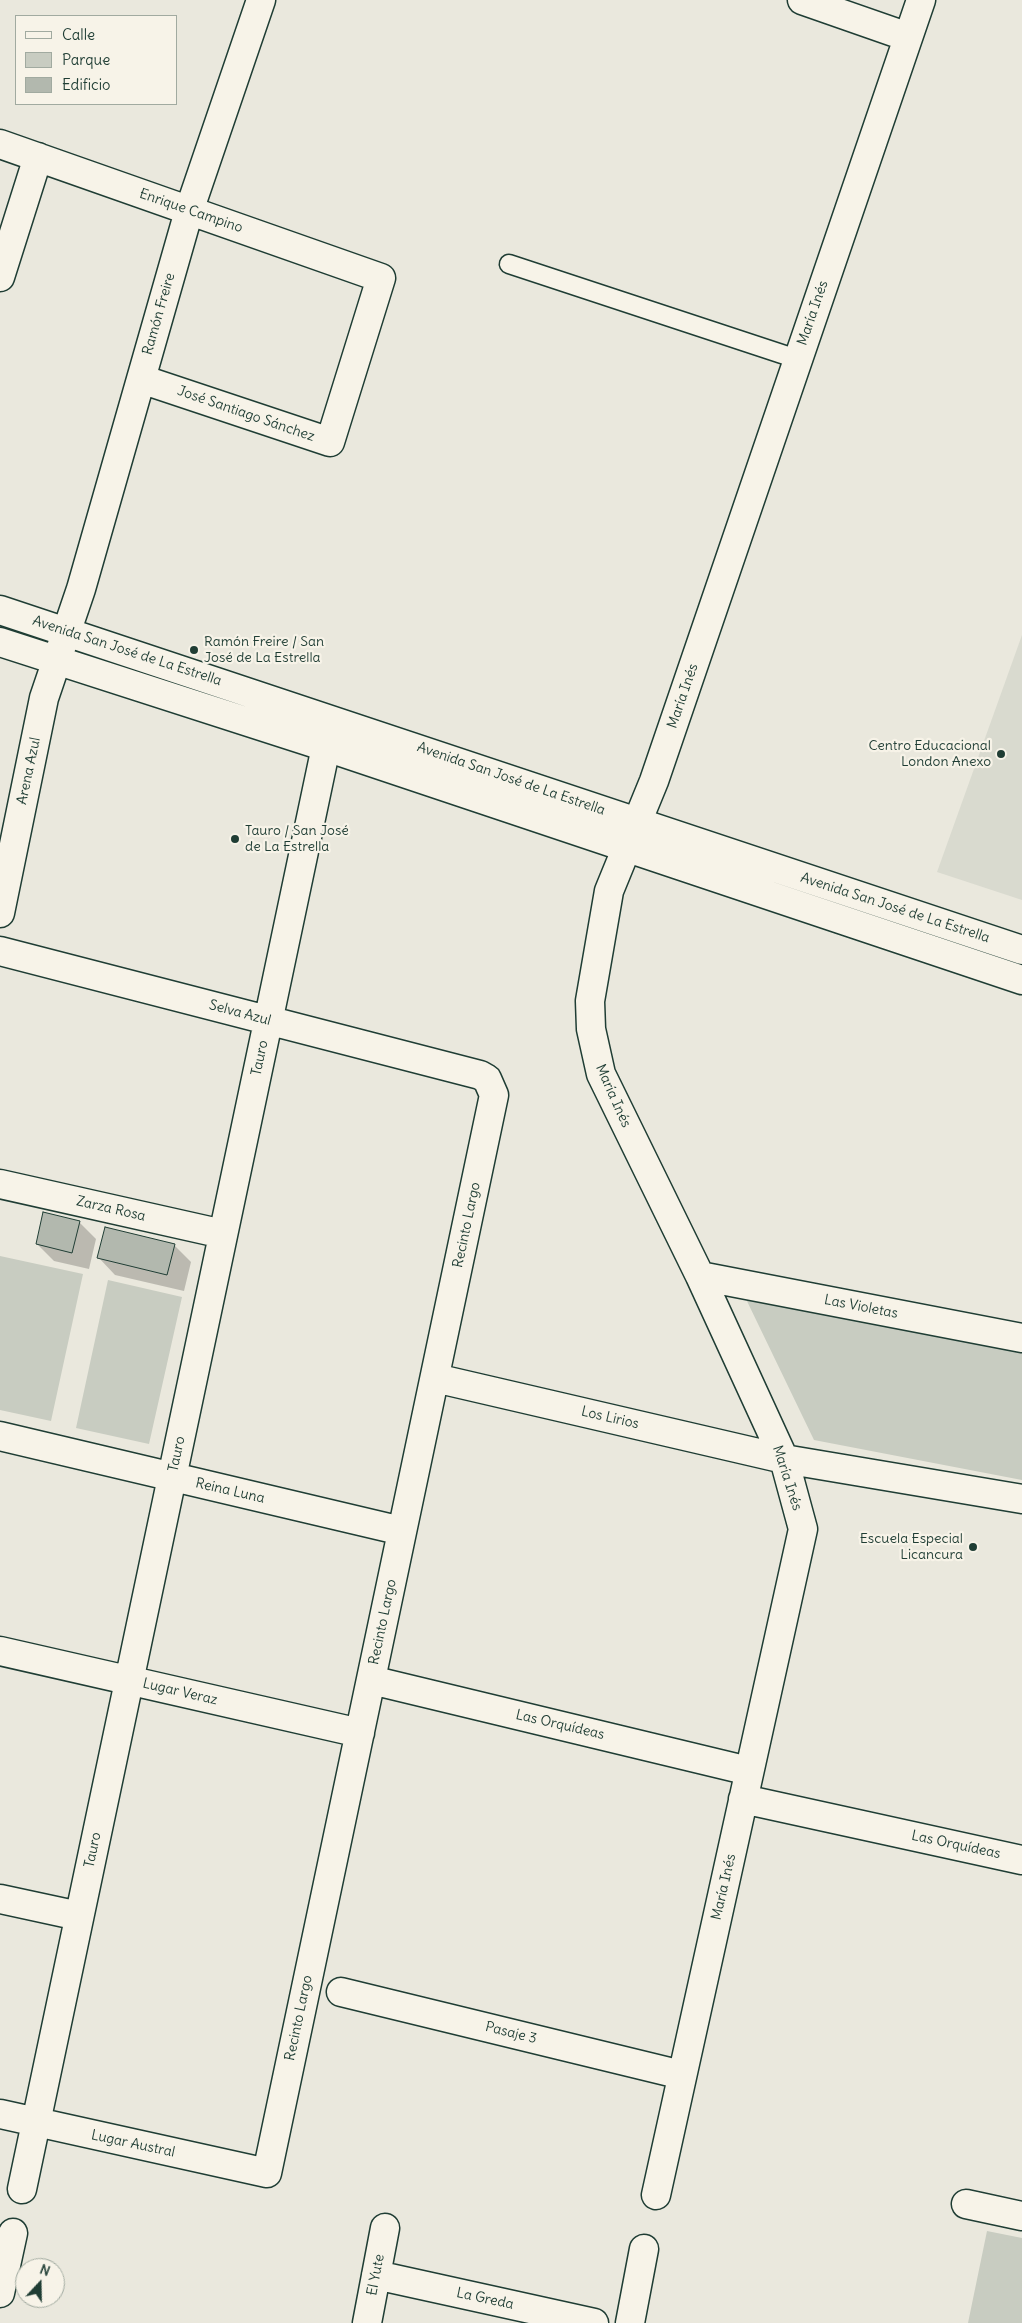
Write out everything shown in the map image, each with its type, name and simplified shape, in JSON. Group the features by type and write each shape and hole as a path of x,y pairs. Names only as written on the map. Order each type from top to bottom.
{"street":[{"name":"Ramón Freire","path":"68,632 189,211 261,0"},
{"path":"802,0 908,37"},
{"name":"María Inés","path":"656,2195 803,1529 784,1459 700,1276 601,1074 594,1052 590,1020 593,982 609,891 654,781 921,0"},
{"name":"Enrique Campino","path":"0,144 382,278"},
{"path":"0,277 38,157"},
{"name":"José Santiago Sánchez","path":"141,379 330,442 382,278"},
{"name":"Avenida San José de La Estrella","path":"0,610 1022,950"},
{"name":"Arena Azul","path":"0,913 44,698 68,632"},
{"name":"Avenida San José de La Estrella","path":"0,642 326,747 1022,980"},
{"name":"Tauro","path":"22,2189 331,719"},
{"name":"Selva Azul","path":"0,951 480,1075"},
{"name":"Recinto Largo","path":"266,2173 493,1103 492,1086 487,1079 480,1075"},
{"name":"Zarza Rosa","path":"0,1184 223,1234"},
{"name":"Las Violetas","path":"700,1276 1022,1338"},
{"name":"Los Lirios","path":"435,1378 784,1459"},
{"name":"Reina Luna","path":"0,1436 402,1531"},
{"path":"784,1459 1022,1499"},
{"name":"Lugar Veraz","path":"0,1651 360,1733"},
{"name":"Las Orquídeas","path":"371,1680 749,1771"},
{"name":"Las Orquídeas","path":"744,1799 1022,1860"},
{"path":"0,1899 79,1916"},
{"name":"Pasaje 3","path":"341,1992 682,2075"},
{"name":"Lugar Austral","path":"0,2114 266,2173"},
{"path":"966,2204 1022,2216"},
{"name":"El Yute","path":"366,2323 384,2228"},
{"path":"0,2293 13,2233"},
{"path":"630,2323 644,2249"},
{"name":"La Greda","path":"376,2275 586,2322"}],"lane":[{"path":"509,264 797,360"}],"shaded area":[{"name":"Centro Educacional London Anexo","path":"1022,635 1022,900 937,872"}],"green space":[{"path":"0,1256 83,1274 51,1421 0,1410"},
{"path":"108,1280 182,1297 149,1444 76,1428"},
{"path":"745,1297 1022,1353 1022,1480 814,1440"},
{"path":"987,2231 1022,2238 1022,2323 968,2323"}],"building":[{"path":"43,1212 80,1221 72,1253 36,1244"},
{"path":"105,1227 175,1244 167,1275 97,1258"}],"place":[{"name":"Ramón Freire / San José de La Estrella","path":"194,650"},
{"name":"Centro Educacional London Anexo","path":"1001,754"},
{"name":"Tauro / San José de La Estrella","path":"235,839"},
{"name":"Escuela Especial Licancura","path":"973,1547"}]}
